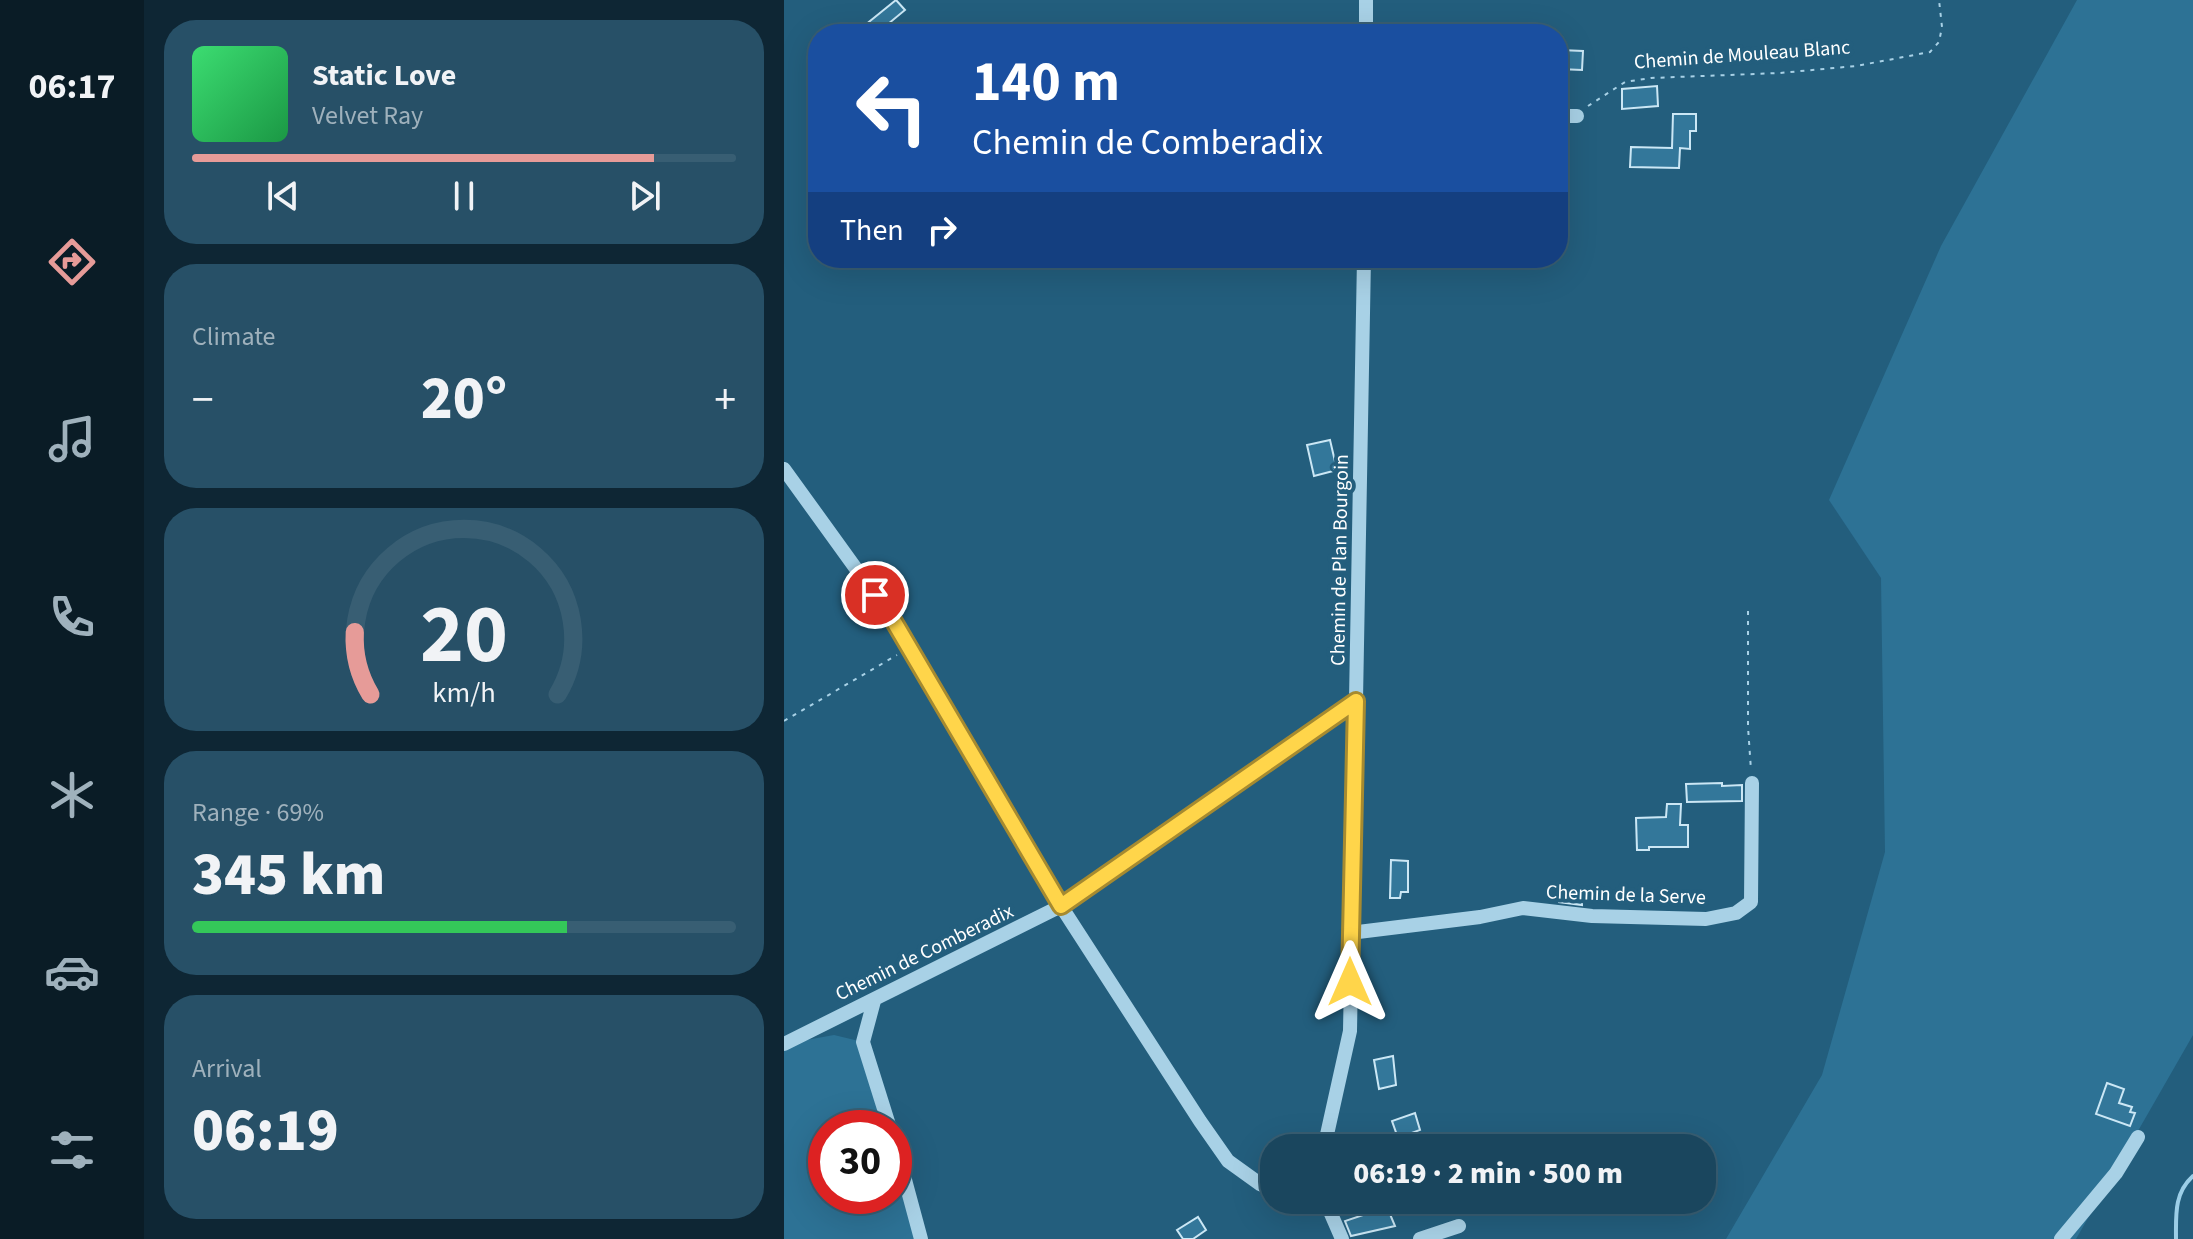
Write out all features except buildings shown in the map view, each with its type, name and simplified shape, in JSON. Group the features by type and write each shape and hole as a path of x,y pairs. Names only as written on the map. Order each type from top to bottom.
{"street":[{"path":"1366,0 1366,24"},
{"path":"1568,116 1577,116"},
{"name":"Chemin de Plan Bourgoin","path":"1327,1134 1350,1031 1364,268"},
{"path":"784,469 893,620 1061,906 1228,1161 1260,1184"},
{"name":"Chemin de Comberadix","path":"784,1044 1061,906 1356,701"},
{"name":"Chemin de la Serve","path":"1350,933 1480,917 1523,908 1592,916 1706,919 1736,913 1751,902 1752,783"},
{"path":"874,1001 863,1042 884,1110"},
{"path":"2061,1239 2116,1173 2138,1137"},
{"path":"912,1206 921,1239"},
{"path":"1330,1214 1340,1238"},
{"path":"1420,1239 1459,1226"}],"path":[{"name":"Chemin de Mouleau Blanc","path":"1577,116 1595,99 1625,82 1826,69 1930,52 1939,42 1942,27 1939,0"},
{"path":"1748,611 1748,727 1752,783"},
{"path":"784,721 909,647"}],"shaded area":[{"path":"2077,0 2193,0 2193,1035 2076,1239 1726,1239 1822,1075 1885,852 1881,578 1829,500 1941,246"},
{"path":"834,1035 863,1042 884,1110 808,1110 808,1214 912,1214 912,1206 921,1239 784,1239 784,1044"}],"waterway":[{"path":"2176,1239 2179,1197 2193,1176"}],"route":[{"path":"875,595 893,620 1061,906 1356,701 1350,982"}]}
